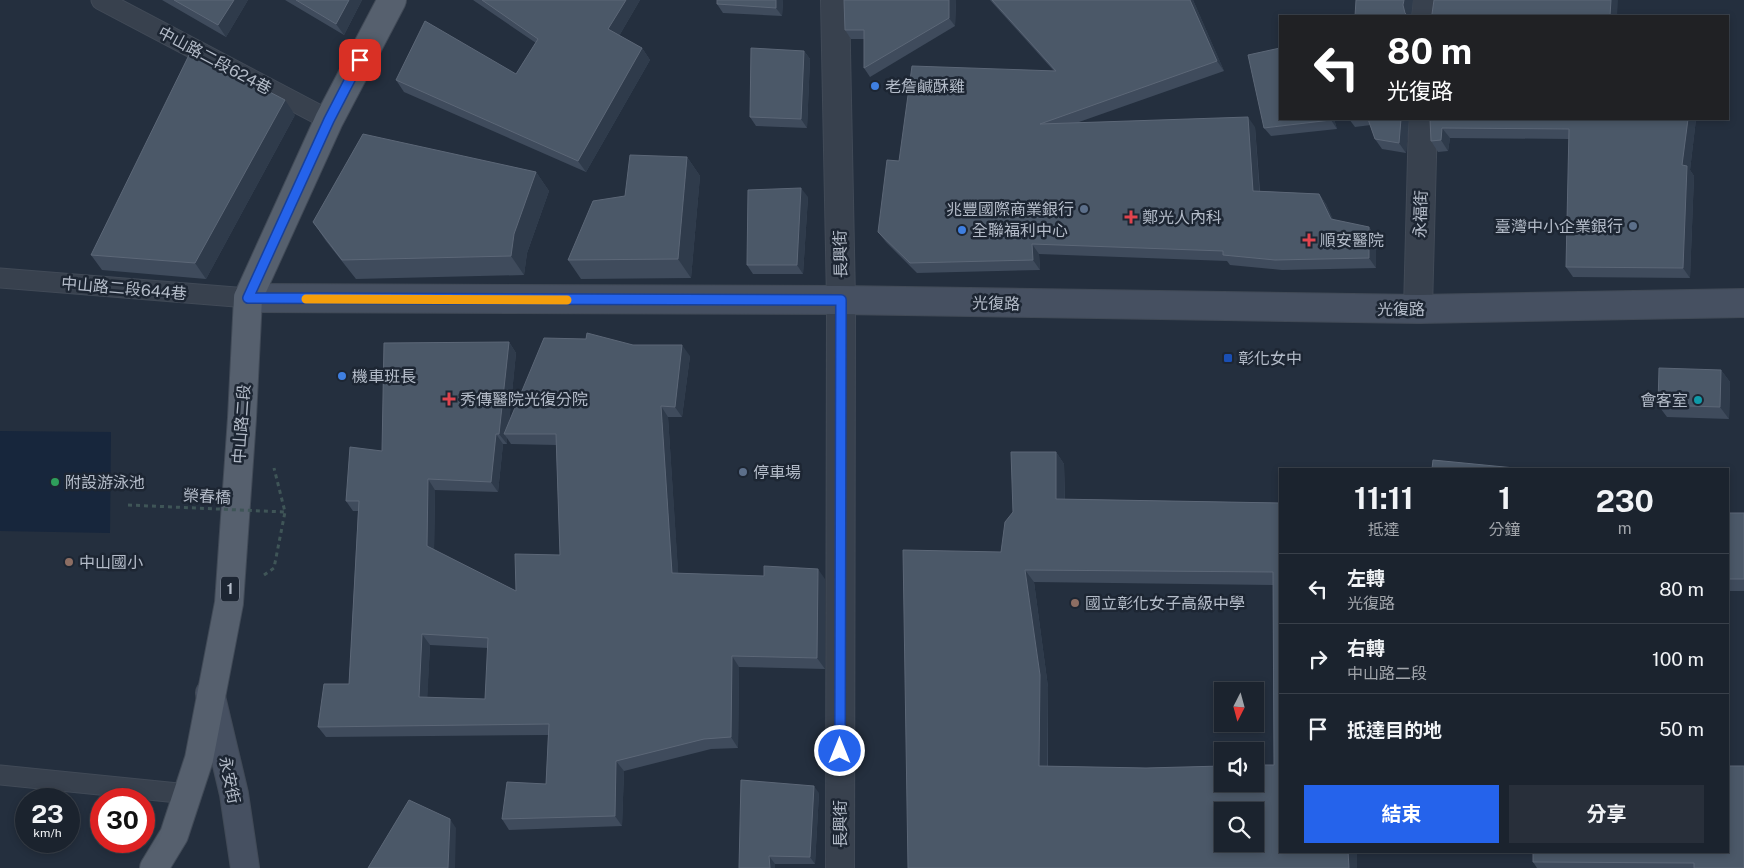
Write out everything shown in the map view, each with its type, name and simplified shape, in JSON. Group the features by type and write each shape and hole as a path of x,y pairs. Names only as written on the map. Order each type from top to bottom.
{"main road":[{"name":"中山路二段","path":"154,868 174,835 199,759 210,693 229,603 248,298 329,120 392,0"}],"street":[{"name":"長興街","path":"835,0 841,300 840,868"},
{"path":"1426,15 1427,0"},
{"name":"永福街","path":"1418,309 1423,120"},
{"name":"光復路","path":"248,298 841,300 1418,309 1744,303"},
{"name":"永安街","path":"210,693 234,794 246,868"}],"lane":[{"name":"中山路二段624巷","path":"102,0 329,120"},
{"name":"中山路二段644巷","path":"0,278 248,298"},
{"path":"0,775 188,794"}],"path":[{"path":"273,464 285,512 274,568"},
{"name":"榮春橋","path":"128,505 285,512"}],"water":[{"name":"附設游泳池","path":"0,431 111,432 110,533 0,531"}],"building":[{"path":"174,0 234,0 218,25"},
{"path":"296,0 349,0 336,24"},
{"path":"482,0 626,0 608,29 642,48 578,161 396,80 425,21 516,74 538,39"},
{"path":"717,0 776,0 776,8 717,4"},
{"path":"844,0 949,0 949,18 864,68 864,30 845,30"},
{"path":"992,0 1190,0 1217,61 1040,124 1248,117 1253,191 1319,194 1331,219 1369,227 1369,258 1275,260 1223,255 1223,251 1032,244 1033,260 910,263 878,232 887,160 899,161 912,66 1056,71"},
{"path":"1356,0 1404,0 1403,5 1407,15 1355,15"},
{"path":"1434,0 1611,0 1610,15 1432,14"},
{"path":"751,48 804,51 801,119 750,117"},
{"path":"1279,48 1279,120 1331,120 1264,128 1248,55"},
{"path":"191,51 285,100 195,263 91,255"},
{"path":"1368,120 1401,120 1399,143 1375,139"},
{"path":"1430,120 1688,120 1682,165 1687,166 1683,268 1566,267 1569,129 1442,128 1441,140 1431,141"},
{"path":"363,134 536,172 514,234 511,256 342,260 313,222"},
{"path":"630,155 687,157 678,259 568,260 593,201 625,196"},
{"path":"801,188 797,265 747,265 748,190"},
{"path":"587,333 633,345 682,345 675,407 661,406 672,573 764,576 764,566 818,569 817,658 732,656 731,737 704,739 616,761 615,816 502,819 507,782 546,784 549,724 318,727 324,684 349,684 359,501 346,501 350,447 382,451 384,343 509,342 499,434 496,434 491,482 428,479 427,546 516,591 515,554 560,555 556,434 504,434 544,338 586,339","holes":["422,634 488,638 485,699 419,697"]},
{"path":"1659,368 1721,370 1720,407 1658,405"},
{"path":"1011,452 1056,452 1056,499 1279,503 1279,853 1348,853 1349,868 908,868 903,550 1001,552 1005,522 1013,512","holes":["1025,570 1273,572 1274,765 1264,765 1264,792 1214,792 1214,766 1146,768 1039,766 1040,675"]},
{"path":"1433,460 1515,468 1432,468"},
{"path":"1729,513 1744,513 1744,579 1729,579"},
{"path":"1729,766 1744,766 1744,868 1694,868 1694,863 1533,862 1533,853 1729,853"},
{"path":"741,780 814,786 810,857 769,856 770,868 739,868"},
{"path":"409,800 450,819 448,868 368,868"}],"slow traffic":[{"path":"306,299 567,300"}],"place":[{"name":"老詹鹹酥雞","path":"875,86"},
{"name":"兆豐國際商業銀行","path":"1084,209"},
{"name":"鄭光人內科","path":"1131,217"},
{"name":"臺灣中小企業銀行","path":"1633,226"},
{"name":"全聯福利中心","path":"962,230"},
{"name":"順安醫院","path":"1309,240"},
{"name":"彰化女中","path":"1228,358"},
{"name":"機車班長","path":"342,376"},
{"name":"秀傳醫院光復分院","path":"449,399"},
{"name":"會客室","path":"1698,400"},
{"name":"停車場","path":"743,472"},
{"name":"附設游泳池","path":"55,482"},
{"name":"中山國小","path":"69,562"},
{"name":"國立彰化女子高級中學","path":"1075,603"}],"route":[{"path":"360,60 329,120 248,298 841,300 840,751"}]}
